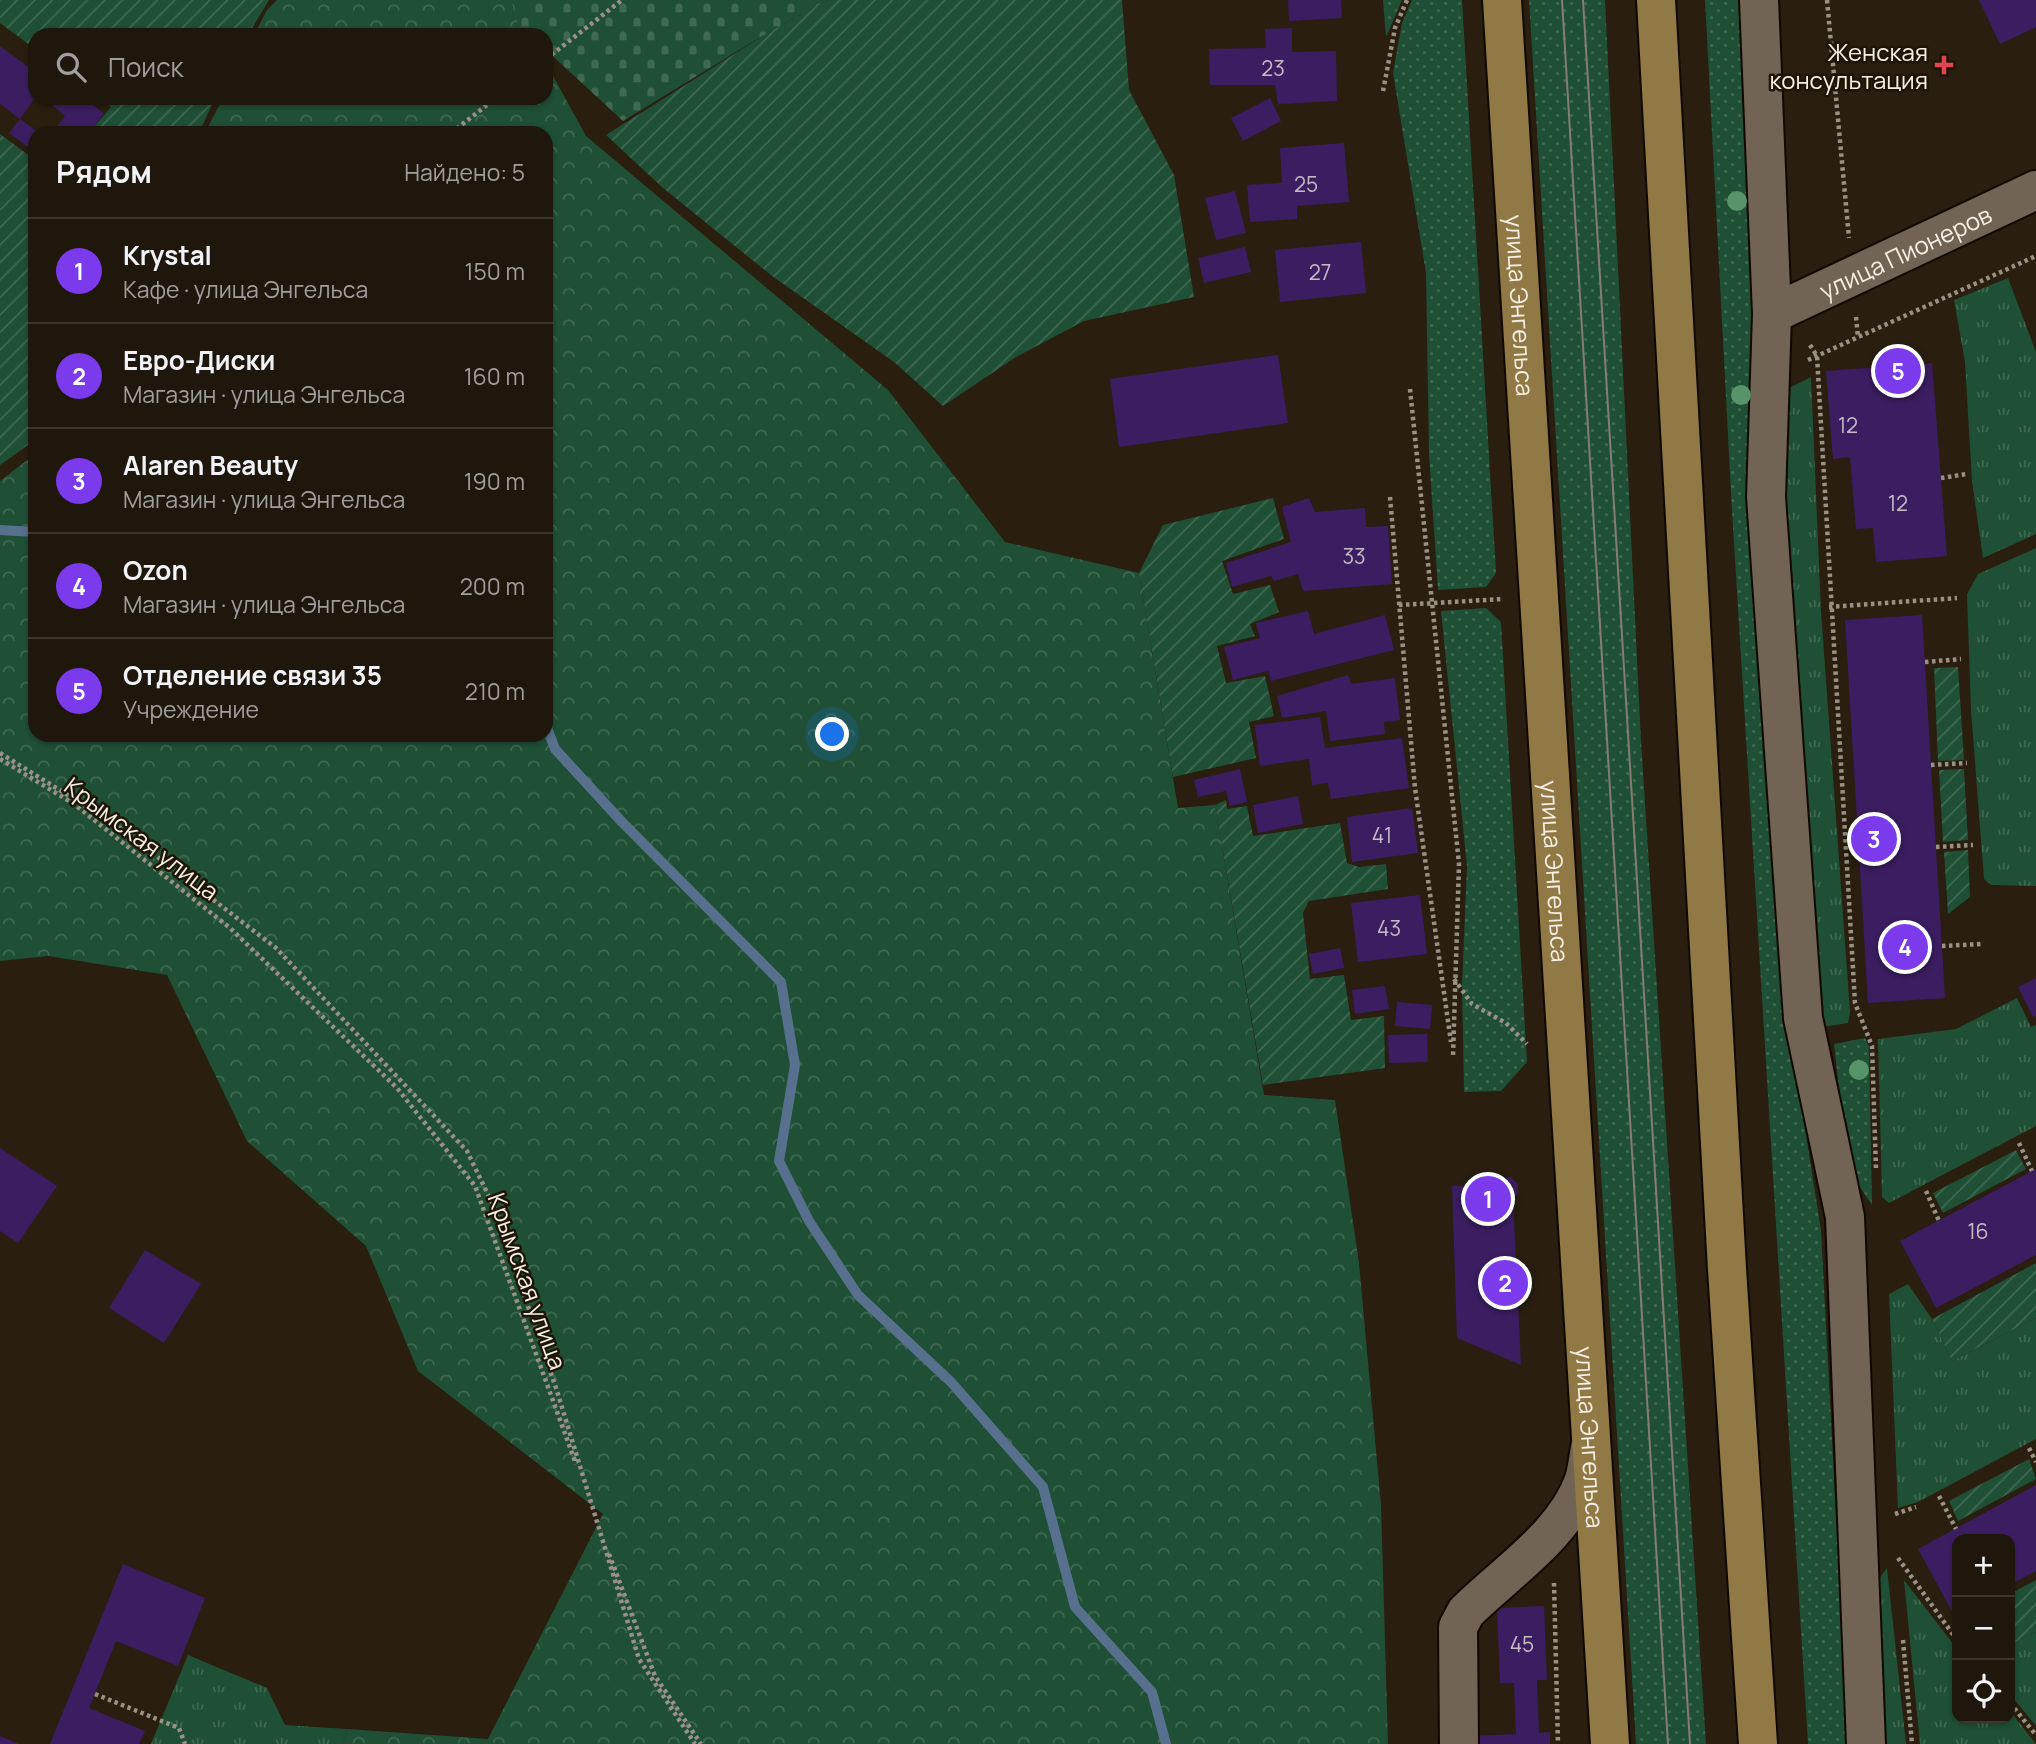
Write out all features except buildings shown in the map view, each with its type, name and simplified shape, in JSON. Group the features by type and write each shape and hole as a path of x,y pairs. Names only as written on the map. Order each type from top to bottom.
{"main road":[{"name":"улица Энгельса","path":"1502,0 1610,1744"},
{"path":"1656,0 1727,1269 1758,1744"}],"street":[{"path":"1759,0 1772,314 1767,511 1803,1018 1845,1217 1867,1744"},
{"name":"улица Пионеров","path":"1772,314 2036,190"},
{"path":"1459,1744 1458,1627 1466,1612 1552,1530 1568,1510 1584,1480 1591,1443"}],"path":[{"path":"553,54 622,0"},
{"path":"1383,91 1395,28 1407,0"},
{"path":"1826,0 1858,337"},
{"path":"460,126 487,105"},
{"path":"1805,361 2036,256"},
{"path":"1805,335 1816,356 1829,607 1855,1003 1872,1046 1877,1176"},
{"path":"1390,497 1415,788 1453,1056 1459,864 1410,389"},
{"path":"1941,478 1967,474"},
{"path":"1399,605 1505,598 1541,631"},
{"path":"1829,607 1957,598"},
{"path":"1925,662 1961,659"},
{"path":"0,753 116,825 276,948 467,1151 494,1206 557,1391 639,1659 695,1744"},
{"name":"Крымская улица","path":"0,760 74,804 230,928 397,1088 475,1186 655,1676 701,1744"},
{"path":"1931,765 1967,763"},
{"path":"1936,847 1973,845"},
{"path":"1942,946 1981,944"},
{"path":"1454,978 1472,1004 1506,1023 1532,1049"},
{"path":"2019,1143 2032,1171"},
{"path":"1926,1191 1940,1220"},
{"path":"2029,1448 2036,1462"},
{"path":"1939,1496 1956,1529"},
{"path":"1890,1502 1891,1516 1916,1507"},
{"path":"1895,1565 1894,1552 1952,1633"},
{"path":"1902,1630 1912,1744"},
{"path":"95,1693 179,1728 185,1744"},
{"path":"2015,1709 2036,1735"}],"green space":[{"path":"0,0 269,0 252,28 28,28 28,44 0,23"},
{"path":"277,0 511,0 526,28 258,28 267,10"},
{"path":"511,0 828,0 769,32 623,121 553,56 553,28 522,28 518,24"},
{"path":"828,0 1122,0 1129,90 1174,175 1194,297 1084,321 1016,357 943,406 894,362 772,276 663,188 606,135 769,32"},
{"path":"1383,0 1402,0 1386,37"},
{"path":"1412,0 1462,0 1496,573 1486,587 1438,590 1429,454 1426,273 1393,73 1402,23"},
{"path":"1529,0 1605,0 1641,741 1706,1744 1636,1744"},
{"path":"1705,0 1747,0 1789,1027 1821,1230 1848,1744 1808,1744 1732,511"},
{"path":"553,76 586,136 888,390 1005,542 1139,573 1178,808 1215,805 1264,1095 1335,1100 1359,1263 1381,1505 1388,1744 342,1744 347,1729 488,1739 603,1514 418,1371 366,1246 247,1141 167,975 48,956 0,961 0,481 28,459 28,742 553,742 553,126 209,126 219,105 553,105"},
{"path":"109,105 212,105 202,126 95,126 111,107"},
{"path":"0,134 28,155 28,445 0,465"},
{"path":"2008,278 2036,352 2036,534 1983,558 1972,481 1965,362 1954,300"},
{"path":"1811,377 1821,611 1850,1012 1848,1023 1815,1028 1780,405 1789,388"},
{"path":"1273,498 1284,539 1222,561 1233,594 1270,585 1279,612 1250,624 1255,636 1217,646 1226,683 1265,676 1274,716 1249,722 1256,758 1173,777 1139,573 1163,525"},
{"path":"2036,548 2036,886 1991,885 1984,879 1971,710 1967,594 1978,574"},
{"path":"1486,608 1501,622 1527,1062 1501,1091 1464,1092 1462,985 1467,866 1441,611"},
{"path":"1958,667 1964,760 1938,761 1934,668"},
{"path":"1964,769 1968,840 1943,842 1939,770"},
{"path":"1226,800 1227,809 1247,806 1253,836 1340,823 1347,863 1359,867 1386,864 1388,889 1309,901 1303,913 1310,979 1344,975 1351,1020 1384,1016 1385,1068 1263,1085 1215,805"},
{"path":"1968,850 1970,897 1948,914 1944,852"},
{"path":"2017,998 2031,1027 2036,1025 2036,1126 1889,1203 1882,1197 1878,1039 1956,1029"},
{"path":"1865,1038 1869,1047 1872,1205 1854,1178 1843,1123 1834,1044"},
{"path":"2016,1150 2026,1169 1943,1213 1933,1193"},
{"path":"2036,1263 2036,1318 1952,1361 1932,1319"},
{"path":"1908,1284 1932,1319 1952,1361 2036,1318 2036,1439 1918,1502 1898,1508 1889,1294"},
{"path":"2029,1459 2036,1479 1958,1521 1949,1501"},
{"path":"1887,1568 1906,1744 1876,1744 1879,1579"},
{"path":"1904,1580 1952,1642 1952,1723 2015,1723 2015,1717 2036,1744 1920,1744"},
{"path":"2036,1580 2036,1632 2015,1642 2015,1597 2015,1591"},
{"path":"2036,1632 2036,1726 2015,1700 2015,1642"},
{"path":"188,1655 267,1688 285,1725 347,1729 342,1744 151,1744"}],"waterway":[{"path":"0,530 28,532"},
{"path":"552,742 555,749 622,822 781,982 795,1065 779,1161 809,1221 858,1295 951,1382 1043,1487 1075,1607 1152,1692 1166,1744"}],"tram line":[{"path":"1562,0 1668,1744"},
{"path":"1583,0 1690,1744"}],"place":[{"name":"Женская консультация","path":"1944,65"},
{"name":"Отделение связи 35","path":"1898,371"},
{"name":"Alaren Beauty","path":"1874,839"},
{"name":"Ozon","path":"1905,947"},
{"name":"Krystal","path":"1488,1199"},
{"name":"Евро-Диски","path":"1505,1283"}]}
